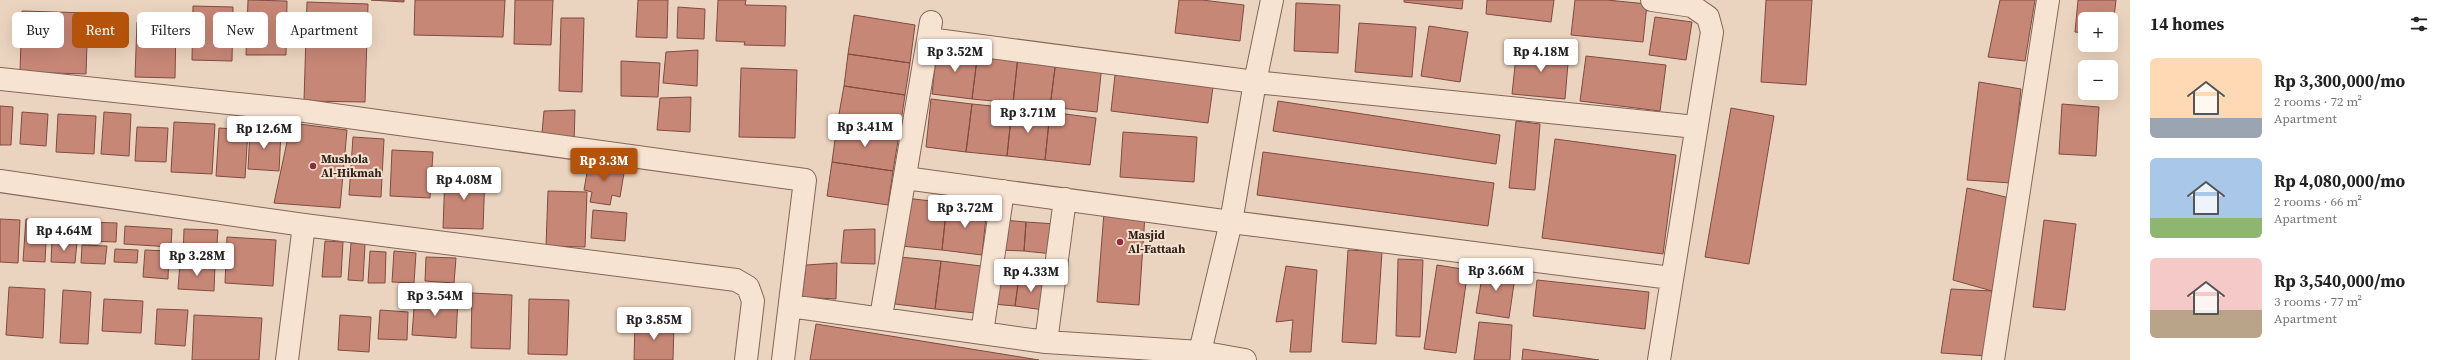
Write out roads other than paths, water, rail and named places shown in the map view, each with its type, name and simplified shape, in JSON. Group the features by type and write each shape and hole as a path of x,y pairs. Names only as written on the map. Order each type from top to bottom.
{"street":[{"path":"1199,356 1231,222 1255,82 1272,0"},
{"path":"1652,0 1692,6 1708,17 1712,32 1671,278 1659,360"},
{"path":"1993,360 2048,0"},
{"path":"881,317 930,31 1255,82 1696,127"},
{"path":"0,79 305,111 804,180 783,360"},
{"path":"905,178 1231,222 1671,278"},
{"path":"0,181 304,225 736,280 748,287 753,301 746,360"},
{"path":"982,333 1003,191"},
{"path":"1046,342 1065,199"},
{"path":"287,360 304,225"},
{"path":"790,306 881,317 1046,342 1245,360"}],"place":[{"name":"Mushola Al-Hikmah","path":"313,166"},
{"name":"Masjid Al-Fattaah","path":"1120,242"}]}
